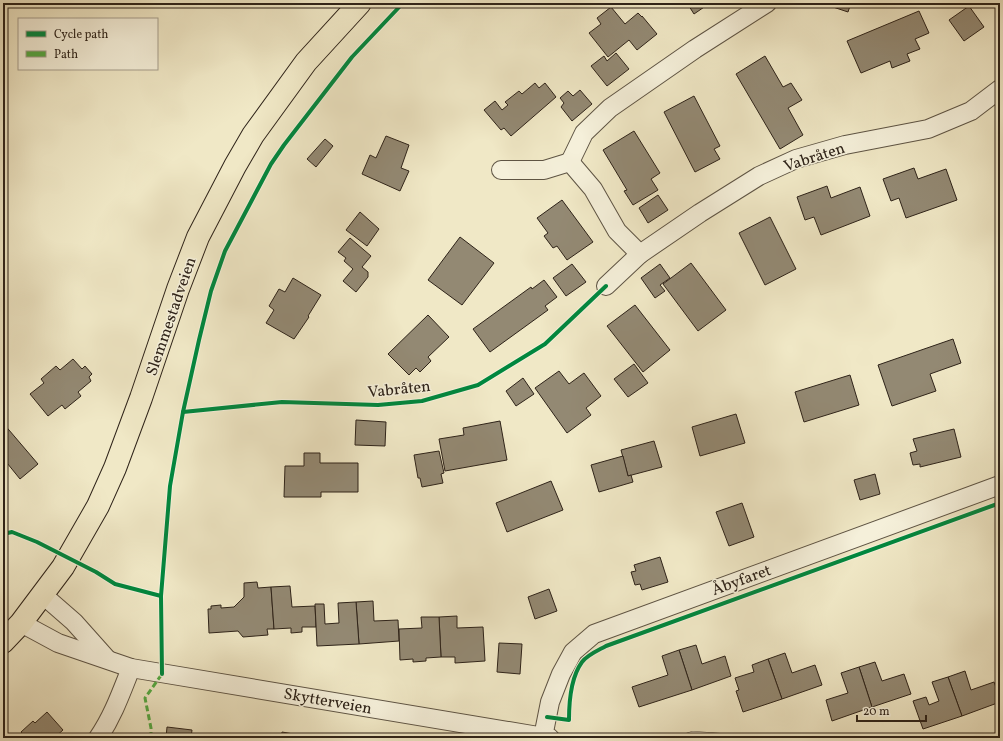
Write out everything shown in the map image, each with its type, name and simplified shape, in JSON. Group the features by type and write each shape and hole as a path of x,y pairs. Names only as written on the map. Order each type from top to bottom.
{"main road":[{"name":"Slemmestadveien","path":"3,642 21,623 62,567 98,506 115,468 141,398 178,289 198,237 253,135 306,62 360,3"}],"street":[{"path":"501,170 544,170 570,162 584,132 610,108 695,49 767,3"},
{"name":"Vabråten","path":"606,286 640,254 700,212 760,176 796,159 845,145 928,129 971,111 1000,89"},
{"path":"570,162 593,189 617,231 640,254"},
{"name":"Åbyfaret","path":"547,737 550,702 561,674 573,652 594,634 1000,485"},
{"path":"43,594 74,622 107,660"},
{"name":"Skytterveien","path":"21,623 58,643 131,668 547,737"},
{"path":"98,738 115,710 131,668"}],"lane":[{"path":"687,738 693,736 720,738"}],"building":[{"path":"687,3 710,3 694,14"},
{"path":"821,3 851,3 848,12"},
{"path":"969,6 984,27 964,41 949,20"},
{"path":"611,7 625,24 638,13 657,34 637,50 629,40 608,57 589,33 601,24 597,18"},
{"path":"919,11 929,33 915,39 920,49 907,54 910,61 892,68 890,61 861,73 847,41"},
{"path":"616,53 629,69 607,86 591,66 604,56 607,61"},
{"path":"765,56 783,87 791,83 802,100 788,108 803,135 780,149 736,74"},
{"path":"535,83 539,88 545,83 556,97 511,136 504,128 501,130 484,110 495,101 502,110 508,105 505,102 519,91 522,94"},
{"path":"580,90 592,104 572,121 561,107 564,103 560,98 568,91 573,96"},
{"path":"694,96 720,146 714,149 720,159 695,172 664,112"},
{"path":"634,131 660,173 651,179 658,190 633,205 624,191 627,190 603,150"},
{"path":"386,136 409,145 401,168 409,171 400,191 362,174 370,155 376,158"},
{"path":"325,139 333,146 316,167 307,159"},
{"path":"914,168 918,179 946,169 957,200 906,218 899,198 891,201 883,179"},
{"path":"827,186 831,198 860,187 870,216 821,235 814,217 805,220 797,197"},
{"path":"658,195 668,210 648,223 639,208"},
{"path":"562,200 593,242 567,260 557,246 553,248 544,236 548,233 537,218"},
{"path":"360,212 379,229 367,246 346,230"},
{"path":"770,217 796,269 765,285 739,233"},
{"path":"460,237 494,263 462,305 428,280"},
{"path":"350,238 371,256 362,267 368,272 368,277 356,292 343,281 353,269 344,261 346,258 338,252"},
{"path":"691,263 726,310 698,331 663,284"},
{"path":"572,264 586,282 566,296 553,278"},
{"path":"660,264 670,278 660,285 665,291 655,298 641,278"},
{"path":"293,278 321,295 308,316 309,317 294,339 266,323 274,310 269,306 279,289 285,292"},
{"path":"544,280 557,297 545,306 548,310 490,352 473,329 531,287 532,289"},
{"path":"635,305 670,350 643,372 607,326"},
{"path":"428,315 449,337 428,357 431,361 420,372 416,368 409,375 388,354"},
{"path":"953,339 961,363 930,374 936,391 892,406 878,365"},
{"path":"73,359 82,369 85,366 92,374 89,377 91,381 78,392 81,396 65,409 62,405 48,416 30,394 44,383 41,379 56,366 60,370"},
{"path":"634,364 648,383 628,397 614,379"},
{"path":"559,371 569,384 584,373 601,396 586,408 591,415 567,433 535,388"},
{"path":"850,375 859,405 804,422 795,392"},
{"path":"523,378 534,394 516,406 506,391"},
{"path":"736,414 745,443 700,456 692,427"},
{"path":"356,420 386,422 385,446 355,445"},
{"path":"500,421 507,460 445,471 439,439 464,435 463,428"},
{"path":"3,423 38,464 20,479 3,458"},
{"path":"954,429 961,457 920,467 920,464 913,465 910,453 917,451 913,439"},
{"path":"654,441 662,467 628,476 621,450"},
{"path":"439,451 444,473 441,474 443,483 422,487 420,478 418,478 414,455"},
{"path":"304,453 320,453 320,463 358,463 358,492 321,492 321,497 284,497 285,466 304,466"},
{"path":"623,456 628,476 631,475 633,482 599,492 591,465"},
{"path":"875,474 880,494 860,500 854,480"},
{"path":"551,481 563,510 507,532 496,503"},
{"path":"742,503 754,537 729,546 716,512"},
{"path":"660,557 668,582 642,590 640,584 635,585 631,572 636,571 634,565"},
{"path":"257,582 258,588 271,587 274,629 267,629 268,635 243,637 238,631 209,633 208,609 211,609 211,606 221,605 221,608 234,607 244,597 244,583"},
{"path":"290,586 292,607 315,606 316,627 302,627 302,632 291,633 291,628 274,629 271,587"},
{"path":"549,589 557,611 535,619 528,597"},
{"path":"373,601 374,621 398,620 399,641 359,644 356,602"},
{"path":"356,602 359,644 317,646 315,604 324,604 325,624 339,623 338,603"},
{"path":"457,616 457,628 483,627 485,661 455,663 455,657 441,657 439,617"},
{"path":"421,617 439,617 441,657 426,658 426,661 413,662 413,659 400,660 399,629 422,628"},
{"path":"499,643 522,644 520,674 497,672"},
{"path":"696,645 702,664 725,656 731,676 692,690 679,650"},
{"path":"679,650 692,690 639,707 632,687 668,675 662,656"},
{"path":"785,653 792,673 815,665 822,685 782,699 768,659"},
{"path":"768,659 782,699 743,712 736,691 739,690 735,678 754,672 752,665"},
{"path":"875,662 882,681 904,674 911,694 872,707 859,667"},
{"path":"859,667 872,707 832,721 826,700 848,693 841,673"},
{"path":"965,671 971,690 994,682 1000,702 962,716 948,677"},
{"path":"948,677 962,716 923,729 913,701 926,697 929,705 939,701 932,682"},
{"path":"47,712 63,730 54,738 26,738 21,732 33,721 35,723"},
{"path":"167,727 192,730 191,738 166,738"},
{"path":"282,732 305,736 305,738 281,738"}],"marked path":[{"path":"151,738 151,728 145,698 162,674"}],"cycle path":[{"path":"162,674 161,596 170,486 183,412 199,340 211,291 225,251 271,164 284,145 352,57 403,3"},
{"path":"183,412 282,402 378,405 422,401 478,385 545,344 606,286"},
{"path":"547,717 569,720 571,690 578,668 587,657 606,646 1000,503"},
{"path":"3,534 12,532 37,542 96,572 115,584 161,596"}]}
